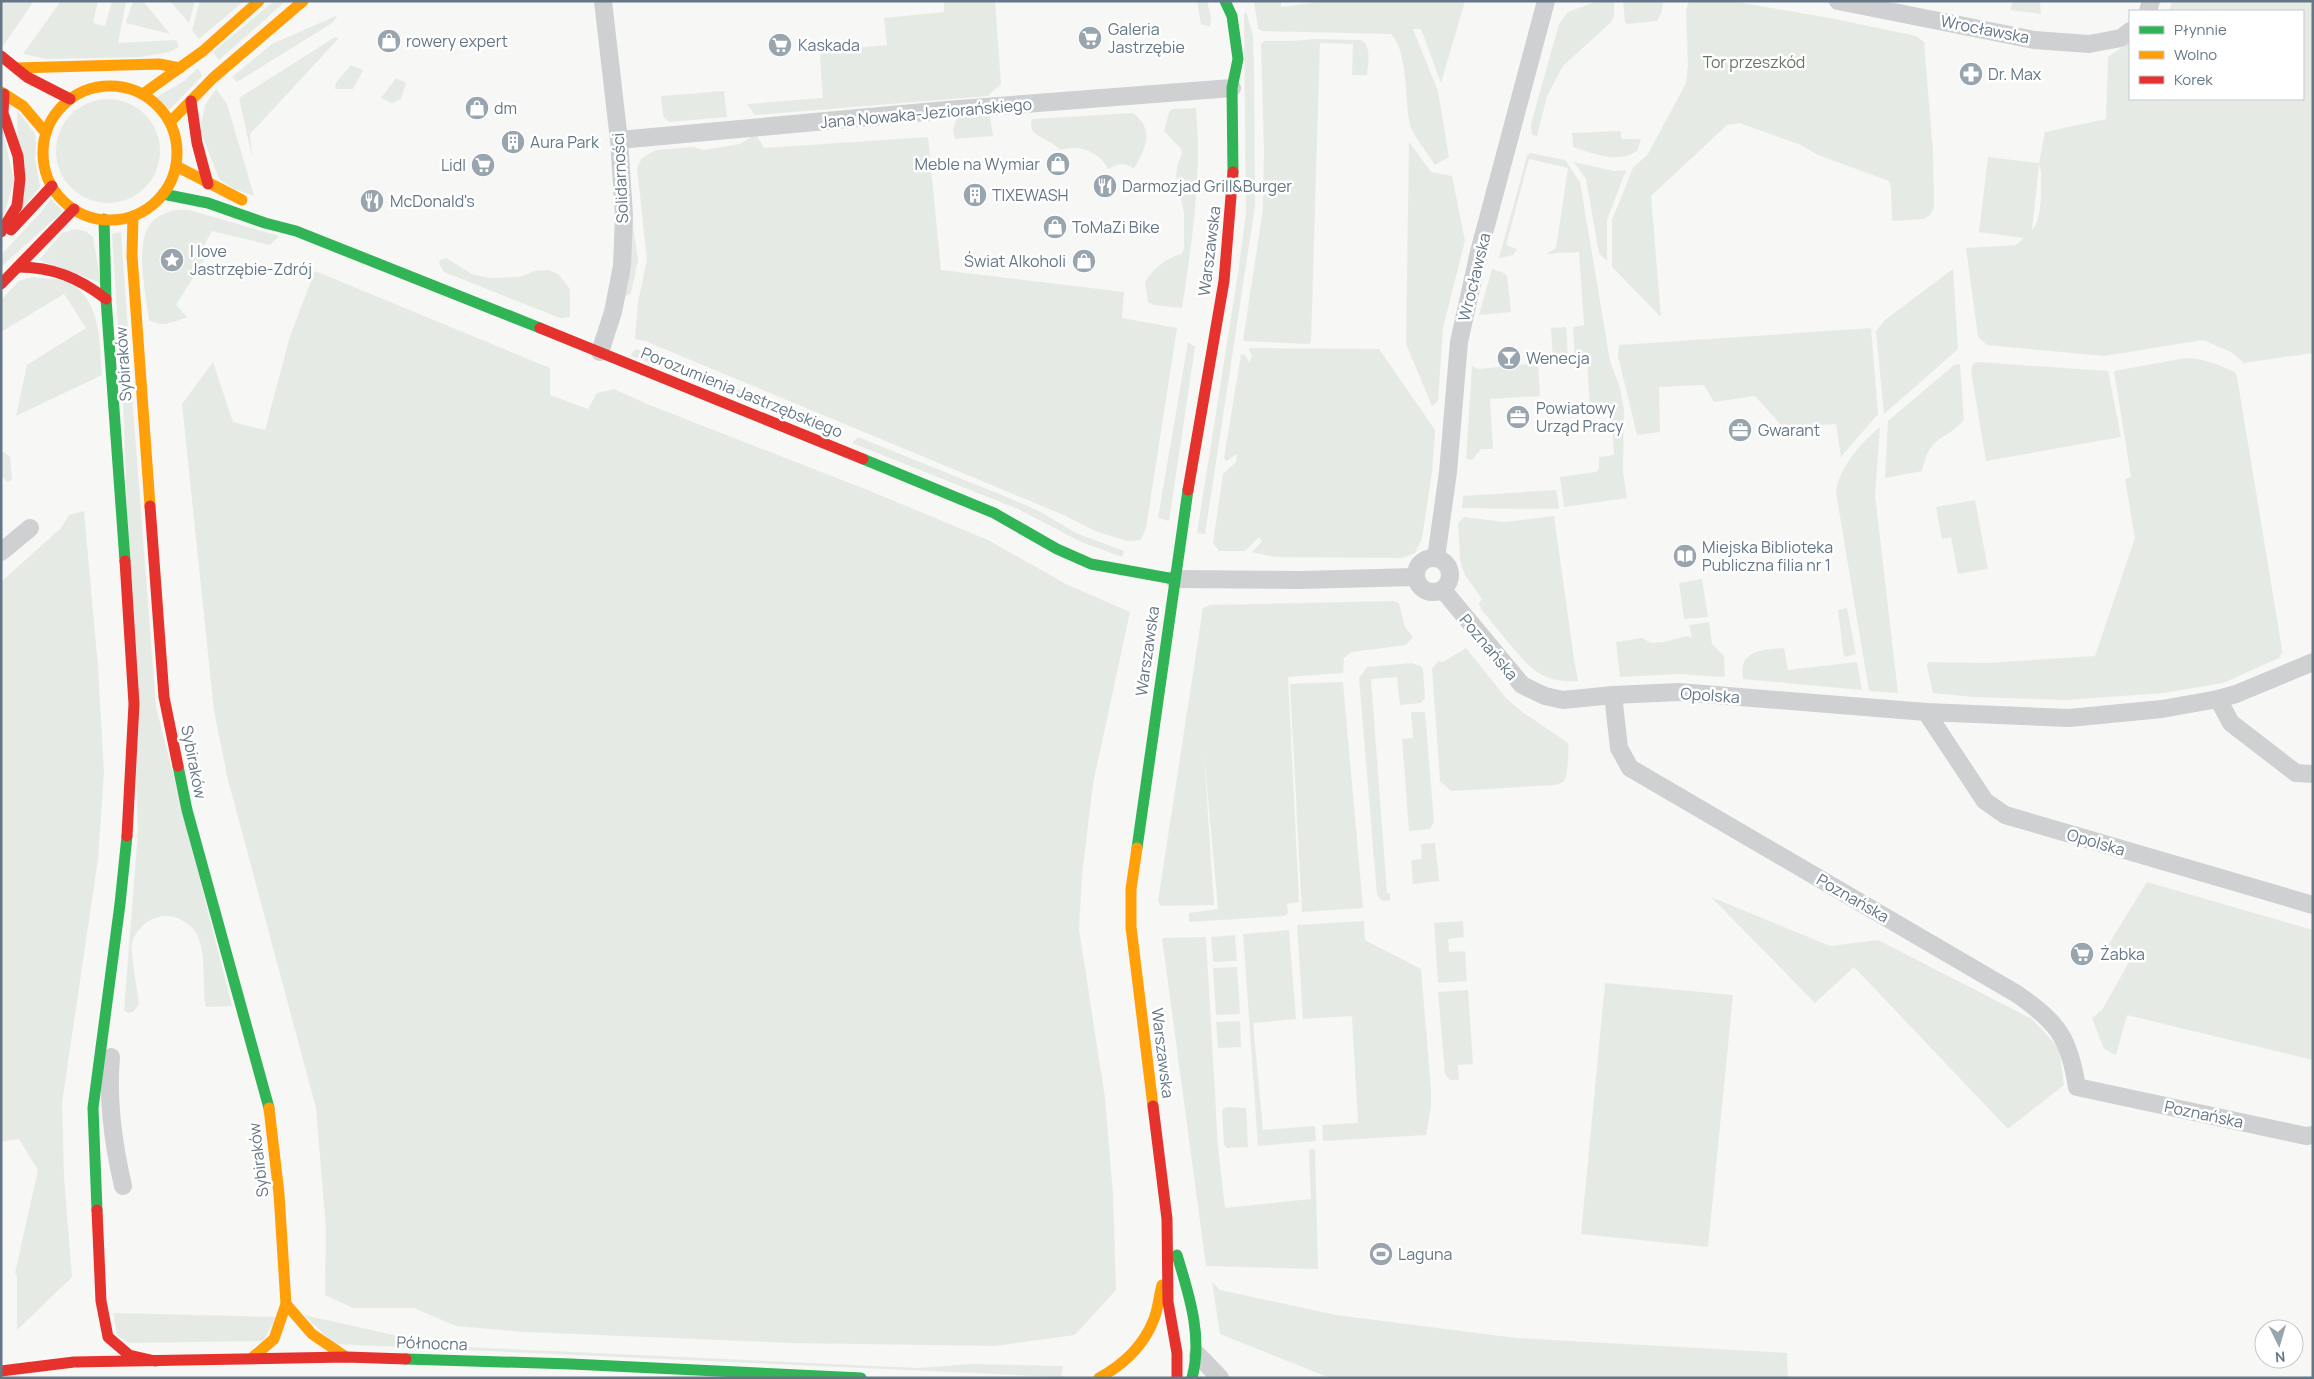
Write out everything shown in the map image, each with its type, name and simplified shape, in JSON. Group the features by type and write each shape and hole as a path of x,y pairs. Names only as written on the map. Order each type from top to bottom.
{"street":[{"path":"143,94 203,51 259,1"},
{"path":"170,122 213,78 302,1"},
{"name":"Solidarności","path":"600,352 613,312 622,266 624,215 619,140 603,1"},
{"path":"1219,17 1220,1"},
{"name":"Warszawska","path":"1178,1378 1177,1353 1168,1302 1167,1219 1131,926 1131,889 1174,579 1224,281 1234,166 1232,88 1238,59 1232,16 1225,1"},
{"name":"Wrocławska","path":"1436,558 1448,472 1459,342 1479,252 1546,1"},
{"name":"Wrocławska","path":"1838,1 2034,40 2089,44 2121,38 2129,32"},
{"path":"1,56 27,77 70,99"},
{"path":"16,68 159,64 180,68"},
{"name":"Warszawska","path":"1223,64 1232,88"},
{"path":"114,86 143,94 158,106 170,122 176,143 176,166 163,194 134,216 119,219 93,218 74,209 61,198 52,186 45,169 43,151 51,120 70,99 84,91 98,87 114,86"},
{"name":"Jana Nowaka-Jeziorańskiego","path":"619,140 946,110 1232,88"},
{"path":"3,93 23,106 46,134"},
{"path":"1,232 17,206 20,179 18,156 3,113 3,93"},
{"path":"191,100 196,142 208,184"},
{"name":"Porozumienia Jastrzębskiego","path":"176,166 208,184 260,208 296,231"},
{"path":"1,241 52,186"},
{"name":"Porozumienia Jastrzębskiego","path":"163,194 208,203 265,224 296,231 600,352 994,513 1057,549 1091,564 1174,579"},
{"path":"1,284 74,209"},
{"name":"Sybiraków","path":"134,216 132,256 164,697 187,810 269,1108 279,1194 286,1304 274,1340 253,1357"},
{"name":"Sybiraków","path":"97,1338 101,1301 93,1108 130,803 134,704 130,612 106,298 104,219"},
{"path":"18,267 36,266 63,272 88,284 106,298"},
{"path":"1,552 30,528"},
{"path":"1436,558 1447,564 1450,574 1448,584 1443,590 1433,593 1425,591 1418,585 1416,577 1417,568 1422,562 1436,558"},
{"path":"1174,579 1301,580 1416,577"},
{"name":"Poznańska","path":"1443,590 1522,686 1545,696 1563,700 1613,695 1619,748 1630,768 2017,994 2042,1012 2060,1032 2074,1070 2077,1087 2311,1140"},
{"name":"Opolska","path":"1613,695 1679,692 1926,712 2069,718 2162,709 2218,699 2236,694 2313,662"},
{"path":"2218,699 2231,723 2296,773 2313,774"},
{"name":"Opolska","path":"1926,712 1985,801 2005,815 2313,905"},
{"path":"116,1020 109,1078 112,1138 123,1186"},
{"name":"Warszawska","path":"1167,1219 1189,1299 1198,1355 1192,1378"},
{"path":"1099,1378 1126,1361 1140,1344 1154,1318 1168,1264"},
{"name":"Sybiraków","path":"101,1301 108,1337 114,1344 129,1355 155,1361"},
{"path":"286,1304 312,1334 346,1357"},
{"path":"74,1362 89,1351"},
{"path":"1198,1355 1220,1378"},
{"name":"Północna","path":"1,1371 74,1362 253,1357 346,1357 571,1371 861,1378"}],"green space":[{"path":"1,1 34,1 3,46 1,45"},
{"path":"61,1 98,1 93,23 105,26 112,1 126,1 118,43 176,40 179,47 170,52 140,57 47,59 23,54"},
{"path":"133,1 143,1 170,34 126,23"},
{"path":"170,1 195,1 189,23"},
{"path":"200,1 244,1 199,39 192,30"},
{"path":"274,1 286,1 219,60 213,52"},
{"path":"944,1 995,1 1001,84 988,96 755,115 747,104 823,98 820,56 822,51 887,45 884,18 944,12"},
{"path":"1197,1 1207,1 1211,17 1210,27 1201,24"},
{"path":"1254,1 1281,1 1281,7 1326,1 1465,1 1441,83 1421,29 1413,29 1438,91 1449,157 1435,165 1411,128 1403,64 1396,42 1391,34 1262,31 1258,28"},
{"path":"1597,1 1614,1 1614,16 1611,22 1563,66 1547,96 1537,136 1532,135 1531,124 1559,24 1568,12"},
{"path":"1623,1 1663,1 1662,11 1657,21 1628,24 1625,22"},
{"name":"Tor przeszkód","path":"1689,1 1732,1 1835,19 1916,36 1924,42 1933,152 1934,208 1930,215 1924,219 1892,221 1891,187 1889,181 1818,155 1801,145 1740,123 1727,125 1651,196 1661,317 1612,267 1612,220 1633,168 1648,154 1686,83 1688,64 1686,11"},
{"path":"2013,1 2040,1 2041,14 2010,10"},
{"path":"2172,1 2313,1 2313,353 2244,363 2231,352 2203,340 2104,356 1987,345 1978,337 1966,248 2016,245 2024,238 1979,232 1988,157 2039,163 2045,132 2106,119 2108,57 2129,43 2129,100 2304,100 2304,10 2169,10","holes":["2039,165 2041,171 2040,211 2036,225 2032,230"]},
{"path":"1246,11 1253,35 1255,206 1205,534 1197,533 1246,212 1244,15"},
{"path":"338,15 332,23 237,82 232,77 272,44"},
{"path":"335,37 339,38 250,134 252,157 239,98"},
{"path":"1361,40 1367,46 1368,56 1367,75 1352,75 1353,44 1320,43 1311,341 1310,344 1243,341 1263,209 1264,151 1261,44 1264,41"},
{"path":"351,65 363,70 353,89 335,89 336,83"},
{"path":"198,68 202,76 169,110 157,97 184,81"},
{"path":"396,78 406,83 401,99 392,103 381,98"},
{"path":"216,89 227,104 254,196 232,188 219,179 200,130 205,105"},
{"path":"724,91 727,117 669,122 663,116 661,96"},
{"path":"108,99 128,103 145,114 156,131 160,151 156,171 145,188 128,199 108,203 88,199 71,188 60,171 56,151 60,131 71,114 88,103"},
{"path":"1196,108 1198,133 1197,184 1182,308 1154,305 1148,302 1145,282 1160,265 1181,254 1184,249 1184,213 1176,176 1182,153 1181,149 1164,131 1172,109"},
{"path":"17,110 35,134 35,159 40,187 20,212"},
{"path":"1133,113 1144,126 1146,133 1145,147 1134,169 1121,164 1108,169 1094,153 1088,150 1067,148 1060,150 1035,133 1031,125 1032,119"},
{"path":"990,116 993,136 955,139 953,129 957,118"},
{"path":"1,122 14,181 1,225"},
{"path":"1620,131 1622,139 1641,139 1637,151 1621,157 1613,157 1597,155 1573,147 1572,133"},
{"path":"756,134 764,148 928,137 941,270 1124,292 1122,318 1177,328 1146,528 1141,540 1127,541 1095,531 1066,516 645,341 635,339 638,302 647,260 637,168 642,158 656,150 694,147 703,150 740,144"},
{"path":"1409,142 1431,172 1452,176 1465,241 1443,328 1438,401 1432,406 1406,344"},
{"path":"1530,153 1565,160 1580,182 1610,361 1620,388 1624,409 1623,472 1627,498 1564,507 1560,477 1596,472 1599,469 1599,457 1614,455 1611,406 1594,406 1594,409 1590,409 1587,360 1575,360 1573,327 1584,325 1579,252 1546,254 1556,248 1568,168 1529,159 1506,245 1517,249 1513,255 1499,258 1527,156"},
{"path":"1574,162 1614,171 1626,170 1607,220 1607,261 1599,253 1586,179"},
{"path":"51,199 63,211 1,267 1,255"},
{"path":"630,204 638,260 631,293 625,297 624,293"},
{"path":"173,210 189,210 279,236 270,245 212,231 204,245 207,255 176,305 187,317 159,324 149,320 142,254 147,230 153,221"},
{"path":"76,229 85,231 93,237 101,283 39,260 62,233"},
{"path":"121,232 131,374 121,374 112,234"},
{"path":"446,258 472,274 489,278 519,277 535,271 548,270 558,274 570,289 570,317 560,318 444,272 439,264 440,260"},
{"path":"1492,269 1502,272 1507,276 1511,312 1479,315"},
{"path":"1953,269 1958,349 1884,414 1876,331 1885,320"},
{"path":"315,271 550,368 550,395 588,409 597,393 614,389 647,404 870,491 988,540 1066,584 1130,612 1093,784 1082,875 1079,929 1105,1098 1113,1194 1116,1290 1075,1335 995,1346 792,1343 525,1332 456,1326 414,1308 353,1308 325,1295 326,1230 316,1108 228,780 214,711 182,404 213,362 233,422 265,430 290,336"},
{"path":"33,277 68,281 81,292 94,313 97,324 102,375 16,416 27,365 86,328 64,294 1,332 1,300 19,281"},
{"path":"1566,327 1568,360 1553,361 1551,328"},
{"path":"1871,328 1878,414 1841,457 1836,424 1783,427 1755,396 1714,402 1704,385 1659,387 1660,432 1637,435 1618,356 1619,345"},
{"path":"1188,342 1195,347 1169,521 1158,518"},
{"path":"637,349 845,432 840,438 631,356 633,351"},
{"path":"1248,349 1379,349 1435,430 1432,473 1422,538 1415,553 1402,558 1274,557 1252,552 1262,541 1259,537 1245,551 1219,551 1213,543 1223,474 1236,462 1237,454 1226,461 1224,458 1241,355 1244,354 1250,363 1252,354"},
{"path":"2186,358 2217,364 2235,372 2237,377 2281,643 2282,652 2279,658 2223,683 2164,693 2066,700 1973,697 1933,693 1927,666 1928,662 1987,663 2095,656 2135,538 2125,479 2131,477 2114,371"},
{"path":"1977,362 2108,371 2121,437 1986,461 1971,371 1973,364"},
{"path":"1538,363 1540,396 1490,399 1493,449 1481,449 1472,460 1466,459 1472,366 1479,369"},
{"path":"1960,364 1964,420 1933,445 1925,459 1922,471 1885,478 1888,421 1954,365"},
{"path":"132,395 156,707 232,1006 206,1007 202,948 199,939 195,931 186,922 178,918 165,916 144,924 134,938 132,955 139,1004 133,1012 128,1013 124,1010 138,832 123,396"},
{"path":"1880,427 1875,495 1898,693 1869,691 1836,492 1846,464 1866,440"},
{"path":"858,437 1039,511 1076,533 1124,551 1122,557 1081,542 1018,509 852,443"},
{"path":"1,450 10,457 12,480 7,482 1,475"},
{"path":"1556,490 1559,509 1462,508 1463,496"},
{"path":"1975,500 1988,569 1958,574 1951,537 1942,539 1936,507"},
{"path":"84,511 98,667 104,773 98,859 62,1103 64,1176 72,1277 17,1330 17,1276 15,1273 38,1170 19,1139 1,1142 1,582 61,528 69,515"},
{"path":"1554,516 1578,681 1565,681 1545,676 1537,672 1523,659 1481,609 1479,603 1482,599 1465,575 1460,560 1458,523 1464,517 1505,522"},
{"path":"1702,579 1708,617 1684,619 1679,583"},
{"path":"1393,601 1399,603 1405,627 1413,637 1406,645 1352,652 1344,658 1343,673 1288,677 1299,902 1287,904 1288,913 1285,916 1189,922 1189,913 1218,909 1204,754 1214,905 1161,906 1158,901 1203,608 1210,605"},
{"path":"1847,608 1856,654 1844,657 1838,610"},
{"path":"1709,622 1712,644 1724,656 1725,677 1677,674 1620,677 1616,642 1642,638 1651,643 1687,636 1692,638 1689,625"},
{"path":"1466,648 1506,698 1521,711 1568,743 1567,768 1563,782 1556,785 1451,791 1440,781 1432,669 1438,661 1443,662"},
{"path":"1784,648 1788,670 1857,662 1862,690 1743,679 1742,669 1744,662 1753,653"},
{"path":"1412,663 1421,666 1423,669 1425,698 1421,703 1400,705 1397,677 1371,679 1387,893 1390,893 1390,900 1382,901 1377,895 1359,678 1367,667"},
{"path":"1343,682 1363,908 1302,912 1290,684"},
{"path":"1411,712 1425,712 1434,822 1430,829 1409,831 1402,739 1413,738"},
{"path":"1435,843 1439,881 1413,884 1411,860 1422,859 1421,844"},
{"path":"2147,882 2313,930 2313,1060 2127,1015 2116,1055 2104,1049 2092,1018 2102,1010 2133,955 2122,950 2117,956 2105,950"},
{"path":"1711,897 1830,946 1878,940 2032,1019 2059,1048 2064,1085 2008,1129 1854,967 1815,1003"},
{"path":"1364,921 1365,940 1421,969 1431,1089 1431,1107 1426,1135 1323,1141 1322,1125 1358,1123 1352,1016 1303,1019 1297,925"},
{"path":"1463,921 1464,937 1448,939 1449,952 1465,951 1467,981 1438,983 1434,923"},
{"path":"1289,930 1296,1019 1253,1023 1263,1130 1315,1126 1316,1141 1258,1146 1243,934"},
{"path":"1235,935 1237,961 1213,962 1211,937"},
{"path":"1206,937 1218,1147 1225,1208 1311,1199 1309,1150 1315,1149 1318,1269 1206,1266 1162,938"},
{"path":"1237,967 1240,1014 1216,1015 1213,968"},
{"path":"1605,983 1733,995 1708,1247 1581,1234"},
{"path":"1468,990 1473,1064 1458,1065 1459,1080 1450,1080 1445,1074 1438,992"},
{"path":"1240,1021 1241,1047 1218,1048 1216,1022"},
{"path":"1228,1107 1246,1108 1248,1147 1227,1148 1224,1145 1222,1111"},
{"path":"1212,1282 1220,1290 1336,1315 1516,1338 1787,1353 1788,1378 1330,1378 1220,1334"},
{"path":"113,1313 277,1317 263,1341 128,1343 117,1335"},
{"path":"304,1315 443,1346 918,1368 971,1364 1063,1366 1061,1377 334,1344"}],"traffic: fast":[{"path":"1225,1 1232,16 1238,59 1232,88 1233,172"},
{"path":"163,194 208,203 265,223 296,231 540,328"},
{"path":"104,219 106,299 125,561"},
{"path":"863,459 994,513 1057,549 1091,564 1174,579"},
{"path":"1137,848 1188,490"},
{"path":"178,766 187,810 269,1108"},
{"path":"97,1210 93,1108 127,836"},
{"path":"1177,1255 1190,1300 1195,1331 1196,1347 1192,1378"},
{"path":"406,1359 571,1364 861,1378"}],"traffic: slow":[{"path":"143,94 203,51 259,1"},
{"path":"170,122 213,78 303,1"},
{"path":"16,68 159,64 180,68"},
{"path":"110,86 136,91 157,106 172,127 177,153 172,179 157,200 136,215 110,220 84,215 63,200 48,179 43,153 48,127 63,106 84,91 110,86"},
{"path":"1,92 23,106 46,133"},
{"path":"176,166 242,200"},
{"path":"133,216 132,256 150,506"},
{"path":"1137,848 1131,889 1131,927 1153,1106"},
{"path":"253,1357 274,1339 286,1304 279,1194 269,1108"},
{"path":"1099,1378 1116,1367 1139,1346 1150,1328 1155,1315 1162,1285"},
{"path":"286,1304 312,1334 346,1357"}],"traffic: jam":[{"path":"1,56 27,77 70,99"},
{"path":"1,232 17,206 20,179 18,156 3,113 4,94"},
{"path":"191,101 197,143 208,184"},
{"path":"1188,490 1224,281 1233,172"},
{"path":"11,230 52,186"},
{"path":"1,284 74,209"},
{"path":"18,267 43,269 65,275 86,285 106,299"},
{"path":"540,328 863,459"},
{"path":"150,506 164,697 178,766"},
{"path":"125,561 134,704 127,836"},
{"path":"1153,1106 1167,1219 1168,1302 1177,1353 1177,1378"},
{"path":"97,1210 101,1301 108,1337 129,1355 155,1361"},
{"path":"1,1371 74,1362 346,1357 406,1359"}],"place":[{"name":"Galeria Jastrzębie","path":"1090,38"},
{"name":"rowery expert","path":"389,41"},
{"name":"Kaskada","path":"780,45"},
{"name":"Dr. Max","path":"1971,74"},
{"name":"dm","path":"477,108"},
{"name":"Aura Park","path":"513,142"},
{"name":"Meble na Wymiar","path":"1058,164"},
{"name":"Lidl","path":"483,165"},
{"name":"Darmozjad Grill&Burger","path":"1105,186"},
{"name":"TIXEWASH","path":"975,195"},
{"name":"McDonald's","path":"372,201"},
{"name":"ToMaZi Bike","path":"1055,227"},
{"name":"I love Jastrzębie-Zdrój","path":"172,260"},
{"name":"Świat Alkoholi","path":"1084,261"},
{"name":"Wenecja","path":"1509,358"},
{"name":"Powiatowy Urząd Pracy","path":"1518,417"},
{"name":"Gwarant","path":"1740,430"},
{"name":"Miejska Biblioteka Publiczna filia nr 1","path":"1685,556"},
{"name":"Żabka","path":"2082,954"},
{"name":"Laguna","path":"1381,1254"}]}
